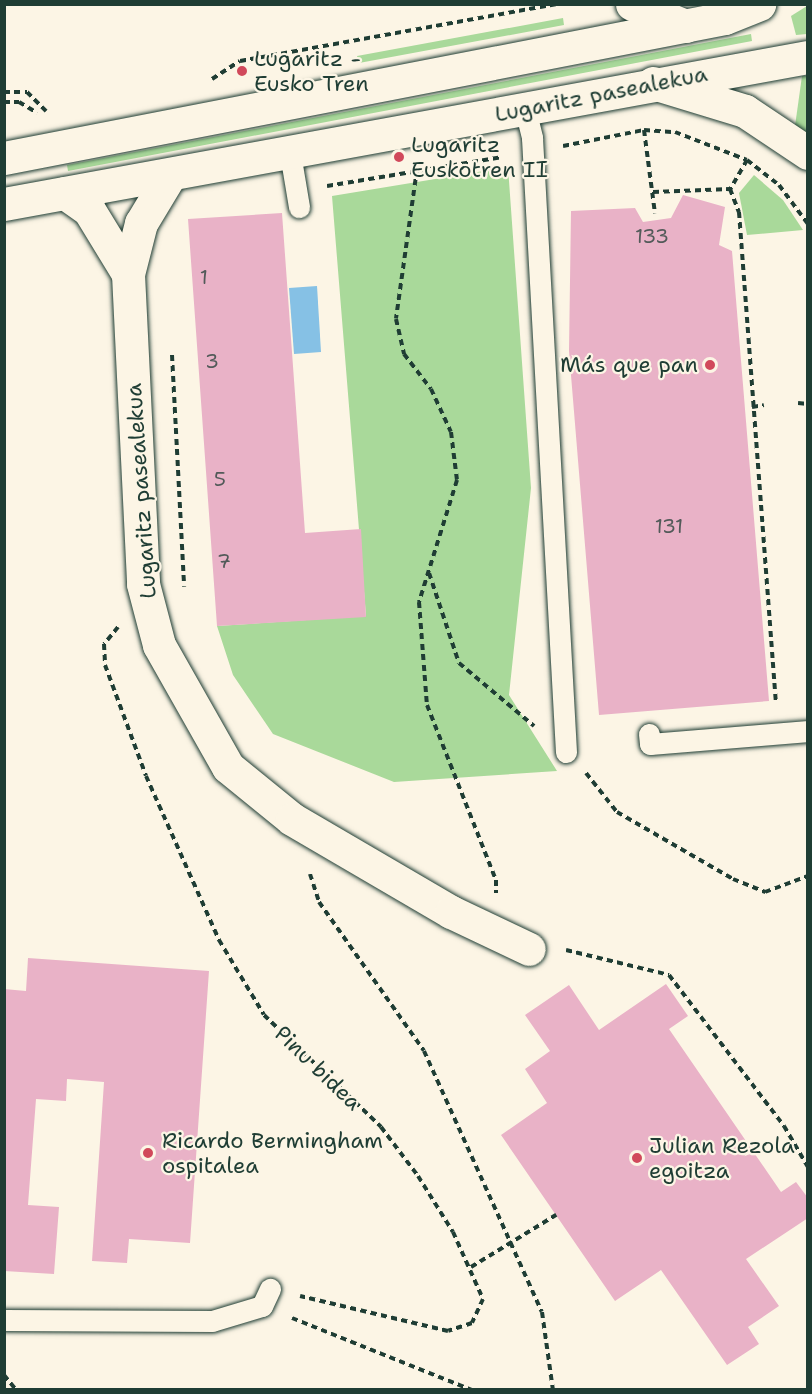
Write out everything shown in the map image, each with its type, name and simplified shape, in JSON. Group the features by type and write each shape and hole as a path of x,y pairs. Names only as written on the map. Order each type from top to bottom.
{"main road":[{"path":"632,4 686,26"},
{"path":"4,158 686,26 759,4"},
{"name":"Lugaritz pasealekua","path":"4,204 290,153 653,83 807,57"},
{"path":"653,83 745,111 807,153"},
{"path":"128,274 141,223 170,175"},
{"path":"65,193 89,210 128,274"},
{"name":"Lugaritz pasealekua","path":"128,274 143,584 159,645 228,767 292,819 496,934 541,948"}],"lane":[{"path":"525,109 533,152 566,752"},
{"path":"290,153 298,199"},
{"path":"650,734 650,744 807,731"},
{"path":"4,1320 212,1320 266,1297"}],"path":[{"path":"198,82 240,61 558,4"},
{"path":"4,102 19,102 37,113"},
{"path":"26,115 53,110"},
{"path":"644,130 655,213"},
{"path":"298,199 417,171 533,152 644,130 675,132 747,160 779,185 807,224"},
{"path":"730,189 747,160"},
{"path":"418,162 396,319 404,354 431,389 451,432 457,480 419,602 427,705 496,880 496,934"},
{"path":"653,192 730,189"},
{"path":"730,189 739,212 777,713"},
{"path":"149,608 185,602 172,346"},
{"path":"798,403 807,404"},
{"path":"752,407 764,405"},
{"name":"Pinu bidea","path":"149,608 112,631 104,644 105,665 146,776 219,940 264,1015 381,1127 406,1160 471,1267 483,1299 482,1310 472,1323 448,1331 266,1297"},
{"path":"292,819 319,902 424,1051 542,1312 553,1389"},
{"path":"541,948 669,975 784,1126 807,1167"},
{"path":"471,1267 556,1215"},
{"path":"266,1297 472,1389"},
{"path":"4,1375 16,1389"}],"green space":[{"path":"807,6 807,34 796,35 791,16"},
{"path":"563,18 564,25 359,63 357,56"},
{"path":"751,34 752,41 68,171 67,165"},
{"path":"802,76 807,76 807,139 795,126"},
{"path":"508,167 531,488 509,695 557,771 394,782 273,734 233,675 217,626 366,616 332,196"},
{"path":"754,175 783,200 803,230 747,235 739,193"}],"water":[{"path":"317,286 321,352 294,354 289,288"}],"building":[{"path":"683,195 725,207 719,245 732,251 769,701 599,715 569,351 571,211 635,208 643,222 671,218"},
{"path":"282,213 305,533 361,529 366,617 217,626 188,219"},
{"name":"Ricardo Bermingham ospitalea","path":"28,958 209,971 190,1243 129,1239 127,1263 92,1261 104,1082 67,1079 66,1101 36,1099 28,1205 59,1207 54,1274 4,1271 4,989 26,991"},
{"name":"Julian Rezola egoitza","path":"666,984 688,1016 669,1029 781,1192 796,1182 808,1198 808,1218 746,1259 779,1306 748,1327 759,1344 727,1365 661,1270 615,1301 501,1135 547,1103 525,1069 550,1051 525,1015 569,985 599,1030"}],"place":[{"name":"Lugaritz - Eusko Tren","path":"242,71"},
{"name":"Lugaritz Euskotren II","path":"399,157"},
{"name":"Más que pan","path":"710,365"},
{"name":"Ricardo Bermingham ospitalea","path":"148,1153"},
{"name":"Julian Rezola egoitza","path":"637,1158"}]}
